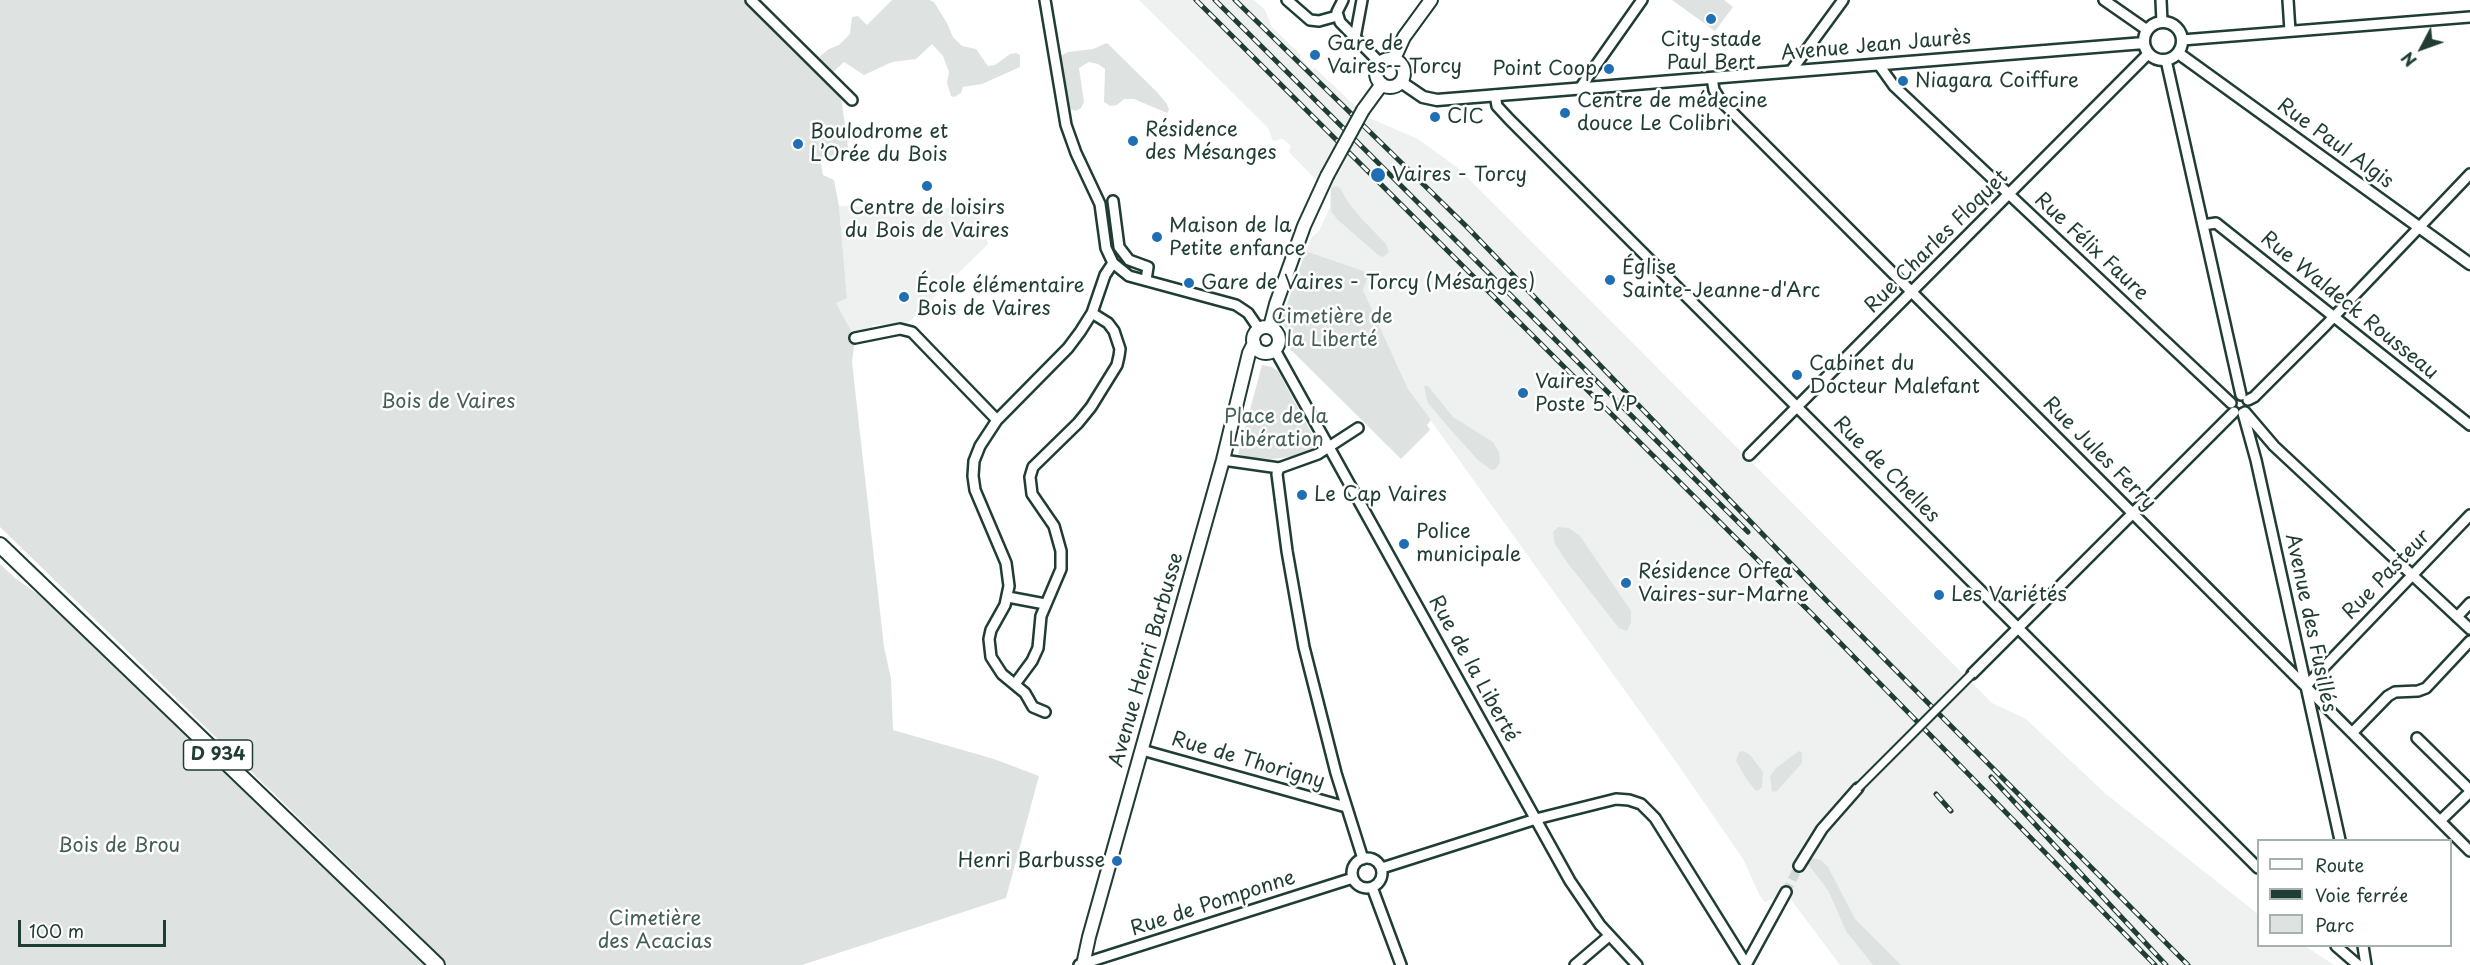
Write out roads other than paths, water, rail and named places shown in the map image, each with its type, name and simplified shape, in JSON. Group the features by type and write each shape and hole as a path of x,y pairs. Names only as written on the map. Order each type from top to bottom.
{"main road":[{"path":"1394,59 1404,37 1431,0"},
{"path":"1394,59 1403,68 1404,76 1401,82 1392,87 1382,84 1377,75 1380,63 1394,59"},
{"path":"1269,351 1258,350 1254,343 1254,335 1265,328 1304,226 1327,176 1363,110 1382,84"},
{"path":"1247,366 1269,351 1280,339 1277,331 1265,328"},
{"name":"Avenue Henri Barbusse","path":"1082,965 1223,460 1249,353 1254,343"},
{"name":"D 934","path":"0,545 437,965"}],"street":[{"path":"751,0 852,100"},
{"path":"1045,0 1066,125 1076,153 1100,204 1106,248 1113,263 1130,276 1236,305 1265,328"},
{"path":"1287,0 1310,20 1326,20 1337,16"},
{"path":"1337,16 1342,0"},
{"path":"1355,38 1362,0"},
{"path":"1580,88 1642,0"},
{"path":"1791,71 1843,0"},
{"path":"2104,0 2147,30"},
{"path":"2161,0 2162,22"},
{"path":"2288,0 2290,31"},
{"path":"1337,16 1380,63"},
{"path":"2182,40 2470,17"},
{"path":"2162,22 2176,27 2182,40 2178,53 2166,60 2157,60 2148,54 2144,43 2147,30 2162,22"},
{"name":"Avenue Jean Jaurès","path":"1401,82 1412,91 1429,99 2144,43"},
{"name":"Rue Paul Algis","path":"2178,53 2470,264"},
{"name":"Rue Charles Floquet","path":"1749,454 2010,195 2148,54"},
{"path":"1799,866 1822,829 1858,788 2238,410 2249,406 2244,398 2166,60"},
{"name":"Rue Félix Faure","path":"1879,65 1894,86 2470,629"},
{"name":"Rue Jules Ferry","path":"1712,78 1714,90 1721,102 2470,851"},
{"name":"Rue de Chelles","path":"1495,95 1497,106 1509,119 2257,866"},
{"path":"2238,410 2235,396 2254,397 2470,174"},
{"path":"1113,201 1119,247 1129,260 1148,267 1146,280"},
{"name":"Rue Waldeck Rousseau","path":"2203,225 2216,223 2470,425"},
{"path":"1045,712 1034,707 1024,693 996,666 989,647 990,630 1008,597 1009,586 1006,563 979,501 973,476 975,461 980,446 997,420 1068,348 1092,313 1105,275 1113,263"},
{"path":"1015,684 1023,675 1038,648 1041,616 1059,579 1061,551 1054,526 1032,494 1030,477 1033,467 1078,423 1091,407 1117,365 1120,349 1114,331 1108,323 1092,313"},
{"path":"855,338 900,329 912,332 997,420"},
{"name":"Rue de la Liberté","path":"1269,351 1329,448 1582,900 1609,936 1637,965"},
{"name":"Avenue des Fusillés","path":"2238,410 2256,460 2340,839"},
{"path":"1223,460 1279,468 1329,448 1358,428"},
{"path":"1279,468 1277,474 1287,550 1303,639 1346,807 1363,859"},
{"name":"Rue Pasteur","path":"2306,686 2470,515"},
{"path":"1008,597 1045,604"},
{"path":"2457,617 2470,603"},
{"path":"2352,733 2388,696 2396,692 2418,691 2426,688 2470,641"},
{"path":"2417,738 2470,791 2440,821"},
{"name":"Rue de Thorigny","path":"1142,750 1346,807"},
{"path":"1382,868 1536,819 1616,799 1641,804 1655,818 1746,964 1785,892"},
{"path":"1363,859 1373,859 1382,868 1380,882 1372,887 1363,888 1353,878 1353,867 1363,859"},
{"name":"Rue de Pomponne","path":"1082,965 1353,878"},
{"path":"1372,887 1401,965"},
{"path":"1575,965 1609,936"},
{"path":"2338,947 2358,965"},
{"path":"2363,947 2366,965"}],"tunnel":[{"path":"1786,892 1799,866"}],"railway":[{"path":"1196,0 1811,613 2155,965"},
{"path":"1215,0 1748,532"},
{"path":"1235,0 1466,226 1825,599 2188,965"},
{"path":"1991,777 2166,965"},
{"path":"1936,794 1951,811"}],"place":[{"name":"City-stade Paul Bert","path":"1711,19"},
{"name":"Gare de Vaires - Torcy","path":"1315,55"},
{"name":"Point Coop","path":"1609,69"},
{"name":"Niagara Coiffure","path":"1903,81"},
{"name":"Centre de médecine douce Le Colibri","path":"1565,113"},
{"name":"CIC","path":"1435,117"},
{"name":"Résidence des Mésanges","path":"1133,141"},
{"name":"Boulodrome et L’Orée du Bois","path":"798,144"},
{"name":"Vaires - Torcy","path":"1378,175"},
{"name":"Centre de loisirs du Bois de Vaires","path":"927,186"},
{"name":"Maison de la Petite enfance","path":"1157,237"},
{"name":"Église Sainte-Jeanne-d'Arc","path":"1610,280"},
{"name":"Gare de Vaires - Torcy (Mésanges)","path":"1189,283"},
{"name":"École élémentaire Bois de Vaires","path":"904,297"},
{"name":"Cabinet du Docteur Malefant","path":"1797,375"},
{"name":"Vaires Poste 5 VP","path":"1523,393"},
{"name":"Le Cap Vaires","path":"1302,495"},
{"name":"Police municipale","path":"1404,544"},
{"name":"Résidence Orfea Vaires-sur-Marne","path":"1626,583"},
{"name":"Les Variétés","path":"1939,595"},
{"name":"Henri Barbusse","path":"1117,861"}],"park label":[{"name":"Cimetière de la Liberté","path":"1332,328"},
{"name":"Bois de Vaires","path":"448,402"},
{"name":"Place de la Libération","path":"1276,428"},
{"name":"Bois de Brou","path":"119,846"},
{"name":"Cimetière des Acacias","path":"655,930"}]}
